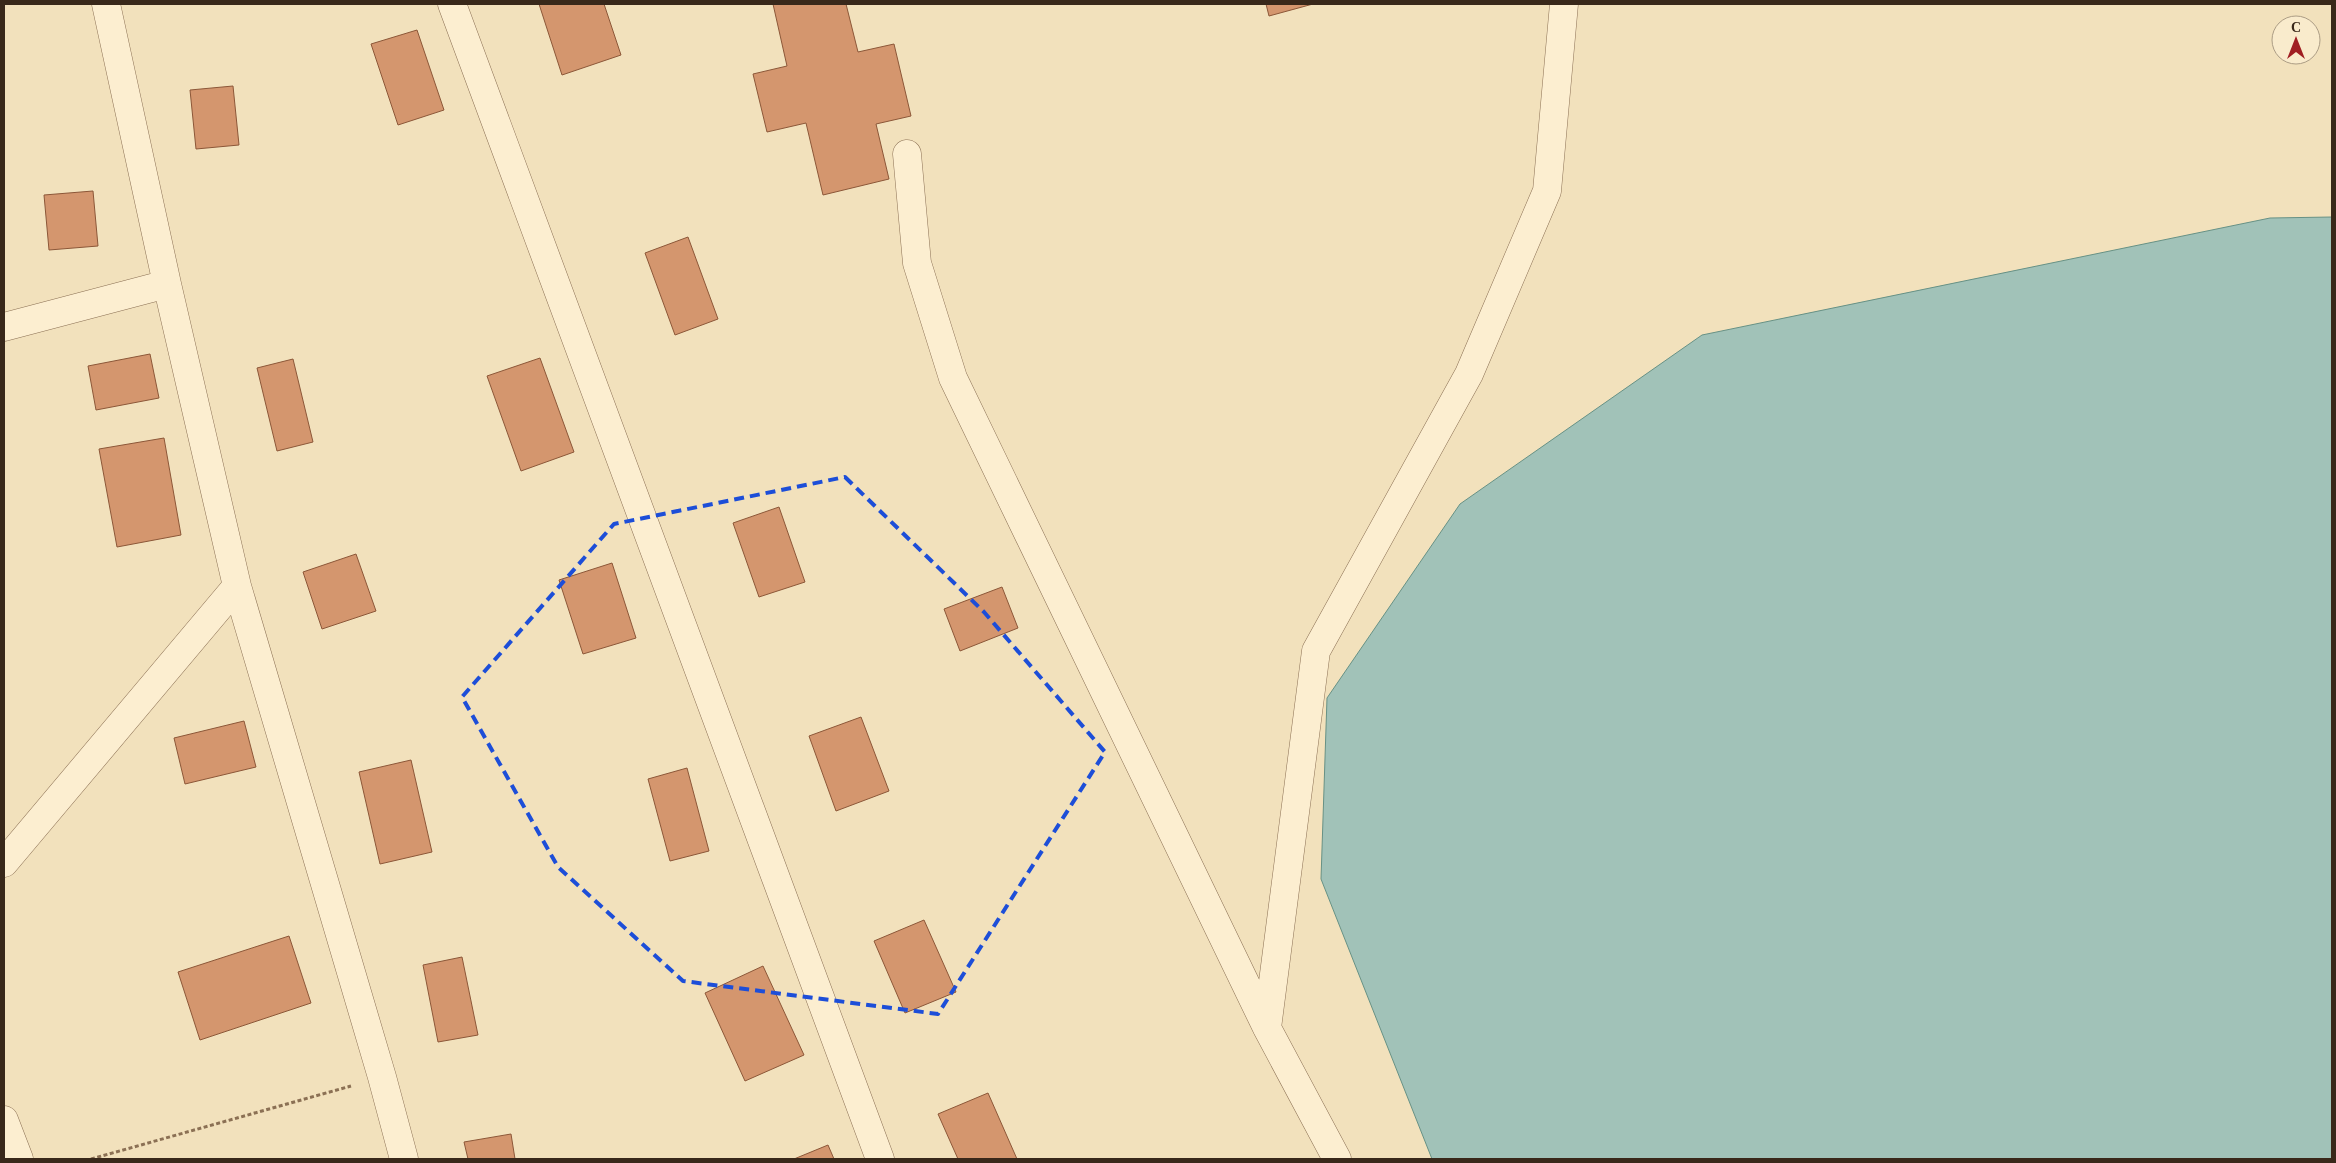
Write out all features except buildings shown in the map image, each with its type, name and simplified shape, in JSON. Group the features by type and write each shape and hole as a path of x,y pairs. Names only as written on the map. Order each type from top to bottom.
{"street":[{"path":"106,4 167,284 237,586 382,1077 404,1159"},
{"path":"452,4 880,1159"},
{"path":"1267,1028 1316,651 1469,374 1547,191 1564,4"},
{"path":"908,154 917,263 953,378 1267,1028 1338,1159"},
{"path":"4,327 167,284"},
{"path":"4,863 237,586"},
{"path":"4,1120 19,1159"}],"path":[{"path":"91,1159 382,1077"}],"highlighted area":[{"path":"845,477 984,612 1105,752 938,1014 683,981 558,867 462,697 614,524"}],"water":[{"path":"2332,217 2332,1159 1432,1159 1321,879 1327,698 1460,504 1702,335 2270,218"}]}
